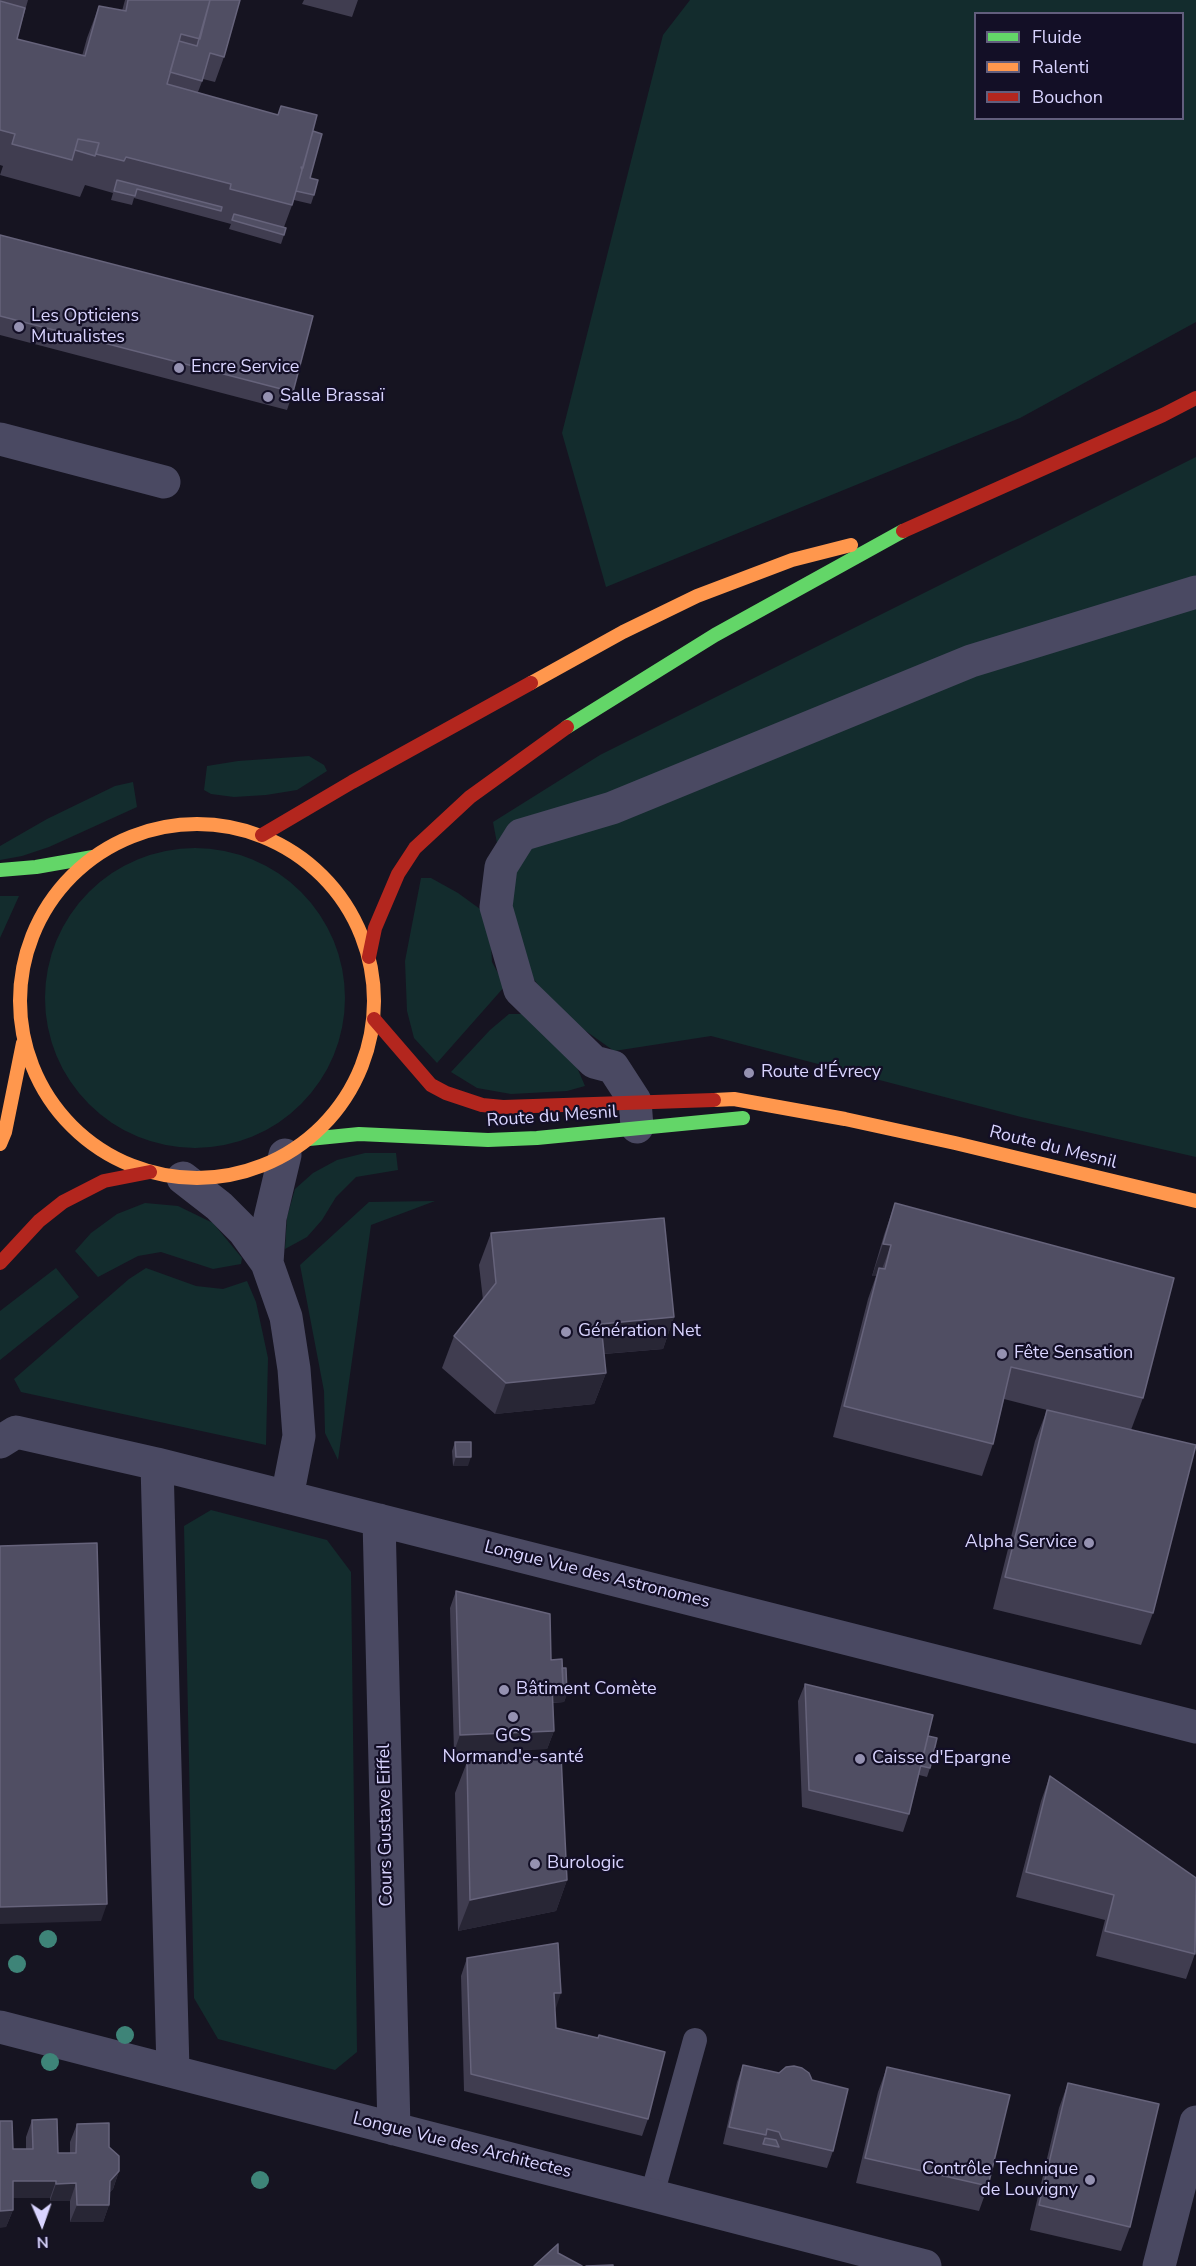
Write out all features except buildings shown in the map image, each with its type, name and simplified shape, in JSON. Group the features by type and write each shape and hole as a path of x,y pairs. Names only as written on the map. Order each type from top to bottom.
{"main road":[{"path":"369,957 375,928 398,874 415,848 470,796 551,737 715,635 894,535 1163,415 1196,398"},
{"path":"262,835 519,689 623,632 697,596 792,560 894,535"},
{"path":"192,823 228,825 262,835 287,847 310,864 347,906 360,931 369,957 375,988 374,1019 367,1053 354,1085 334,1115 297,1147 253,1169 219,1178 183,1178 150,1172 120,1162 93,1146 69,1125 49,1101 34,1073 23,1043 19,1009 22,965 36,923 60,887 93,857 123,839 157,827 192,823"},
{"path":"0,870 36,867 93,857"},
{"path":"6,998 19,1009"},
{"name":"Route du Mesnil","path":"374,1019 431,1085 482,1105 730,1121 796,1110"},
{"path":"0,1144 5,1132 23,1043"},
{"name":"Route du Mesnil","path":"297,1147 358,1134 488,1140 537,1138 636,1115 734,1099 955,1143 1196,1202"},
{"path":"0,1263 39,1221 63,1202 104,1181 150,1172"}],"street":[{"path":"0,440 164,482"},
{"path":"636,1115 613,1067 594,1062 519,990 496,907 501,867 521,835 612,808 970,661 1196,592"},
{"path":"267,1263 270,1218 297,1147"},
{"path":"183,1178 219,1206 236,1223 267,1263 286,1317 294,1369 299,1436 287,1497"},
{"name":"Longue Vue des Astronomes","path":"0,1442 16,1432 156,1464 1196,1727"},
{"path":"156,1464 173,2070"},
{"name":"Cours Gustave Eiffel","path":"379,1520 394,2129"},
{"name":"Longue Vue des Architectes","path":"0,2027 925,2266"},
{"path":"1159,2266 1196,2122"}],"lane":[{"path":"652,2195 695,2040"}],"green space":[{"path":"690,0 1196,0 1196,322 1020,418 606,587 562,433 663,35"},
{"path":"1196,457 1196,1157 1021,1117 711,1036 614,1051 559,1012 519,960 493,822 600,755"},
{"path":"309,756 324,765 327,771 297,790 234,797 211,794 204,790 207,766 238,761"},
{"path":"133,782 137,807 49,847 0,860 0,846 47,819 115,786"},
{"path":"180,848 210,848 239,854 266,865 290,882 311,903 334,940 345,983 345,1013 339,1042 328,1069 311,1093 290,1114 266,1131 239,1142 210,1148 180,1148 151,1142 124,1131 100,1114 79,1093 62,1069 51,1042 45,1013 45,983 51,954 62,927 79,903 100,882 124,865 151,854"},
{"path":"421,878 431,878 480,909 490,929 492,962 505,986 437,1063 414,1038 407,1011 405,961"},
{"path":"0,896 19,896 0,938"},
{"path":"509,1014 522,1014 573,1058 585,1086 567,1091 511,1094 477,1088 451,1072 490,1030"},
{"path":"365,1153 396,1153 398,1170 356,1177 336,1197 322,1220 307,1237 285,1249 287,1217 295,1189 313,1173 337,1160"},
{"path":"435,1201 371,1225 338,1460 325,1433 324,1391 300,1265 369,1202"},
{"path":"145,1203 178,1206 213,1223 242,1258 241,1264 213,1269 161,1252 138,1256 98,1277 75,1251 91,1233 117,1214"},
{"path":"56,1268 79,1297 0,1360 0,1311"},
{"path":"146,1268 196,1286 223,1289 247,1281 256,1302 268,1358 266,1445 21,1392 14,1379 129,1279"},
{"path":"211,1510 327,1540 351,1572 357,2052 335,2070 218,2039 194,1998 184,1526"}],"traffic: fast":[{"path":"567,727 715,635 903,531"},
{"path":"0,870 36,867 93,857"},
{"path":"309,1139 359,1134 488,1140 537,1138 743,1118"}],"traffic: slow":[{"path":"531,683 623,632 697,596 792,560 851,545"},
{"path":"180,824 214,824 249,831 281,844 310,864 334,888 354,917 367,949 374,984 374,1001 374,1018 367,1053 354,1085 334,1114 310,1138 281,1158 249,1171 214,1178 180,1178 145,1171 113,1158 84,1138 60,1114 40,1085 27,1053 20,1018 20,984 27,949 40,917 60,888 84,864 113,844 145,831 180,824"},
{"path":"0,1144 5,1132 23,1043"},
{"path":"714,1100 734,1099 845,1119 1196,1201"}],"traffic: jam":[{"path":"903,531 1163,415 1196,398"},
{"path":"262,835 352,782 531,683"},
{"path":"369,957 375,928 398,874 415,848 470,797 567,727"},
{"path":"374,1019 431,1085 446,1093 482,1105 503,1107 714,1100"},
{"path":"0,1263 39,1221 63,1202 104,1181 150,1172"}],"place":[{"name":"Les Opticiens Mutualistes","path":"19,327"},
{"name":"Encre Service","path":"179,368"},
{"name":"Salle Brassaï","path":"268,397"},
{"name":"Route d'Évrecy","path":"749,1073"},
{"name":"Génération Net","path":"566,1332"},
{"name":"Fête Sensation","path":"1002,1354"},
{"name":"Alpha Service","path":"1089,1543"},
{"name":"Bâtiment Comète","path":"504,1690"},
{"name":"GCS Normand'e-santé","path":"513,1717"},
{"name":"Caisse d'Epargne","path":"860,1759"},
{"name":"Burologic","path":"535,1864"},
{"name":"Contrôle Technique de Louvigny","path":"1090,2180"}]}
